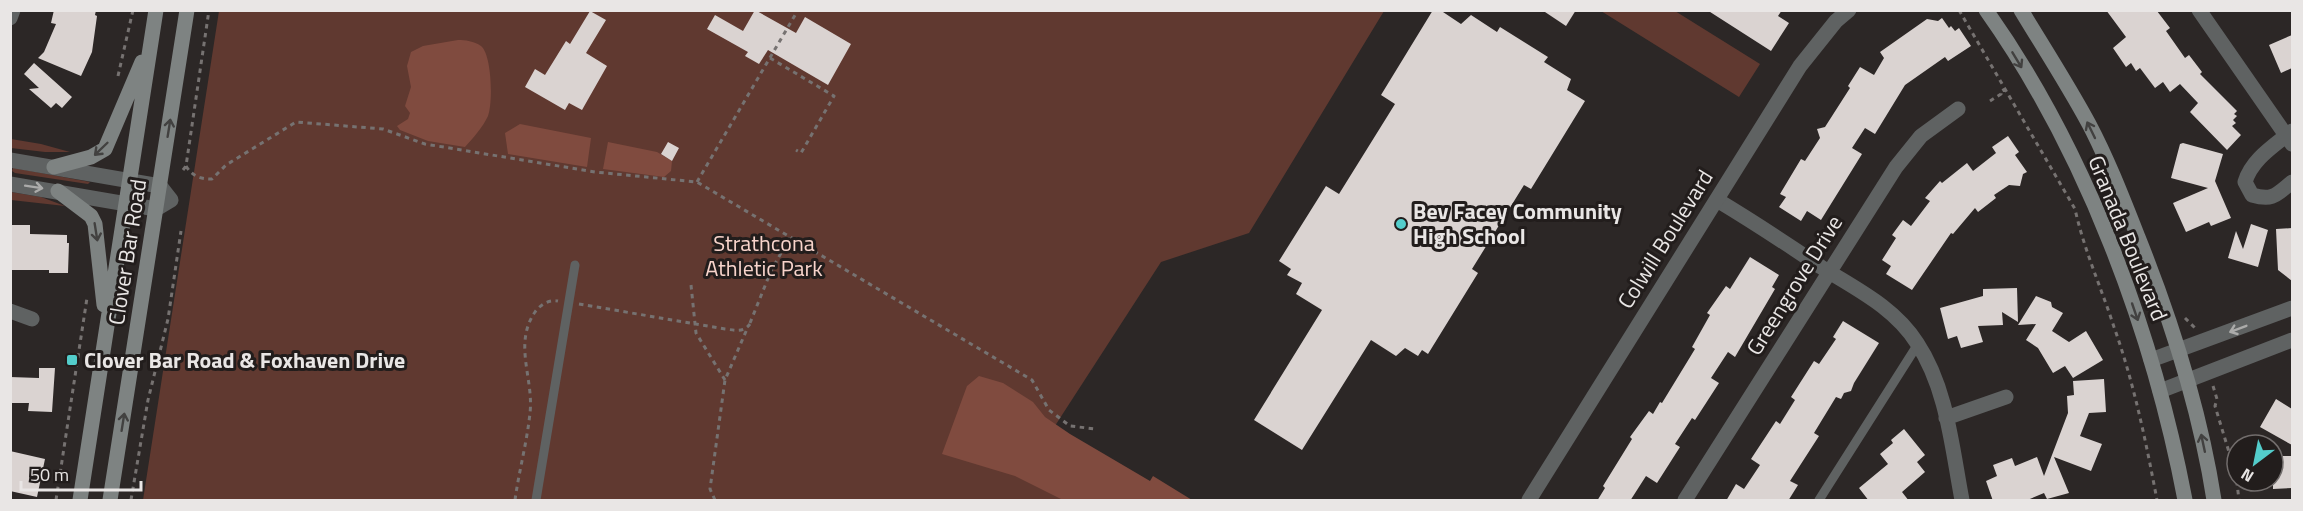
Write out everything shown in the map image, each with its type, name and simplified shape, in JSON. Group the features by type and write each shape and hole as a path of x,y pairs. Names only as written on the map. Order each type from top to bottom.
{"main road":[{"name":"Clover Bar Road","path":"80,501 156,10"},
{"name":"Clover Bar Road","path":"110,501 187,10"},
{"name":"Granada Boulevard","path":"1986,10 2049,111 2090,195 2121,272 2151,360 2185,501"},
{"name":"Granada Boulevard","path":"2021,10 2090,126 2126,204 2179,350 2214,501"},
{"path":"54,167 91,158 105,148 151,40"},
{"path":"58,191 91,216 95,224 106,322"}],"street":[{"path":"10,18 13,10"},
{"name":"Colwill Boulevard","path":"1529,501 1800,66 1836,21 1849,10"},
{"path":"2199,10 2290,137 2255,162 2248,171 2245,182 2252,195 2272,198 2292,182"},
{"name":"Greengrove Drive","path":"1685,501 1896,166 1921,136 1958,109"},
{"path":"10,160 160,186"},
{"path":"10,184 156,210"},
{"path":"1717,200 1884,306 1918,344 1937,387 1946,418 1962,501"},
{"path":"2151,360 2292,308"},
{"path":"10,311 32,319"},
{"path":"2160,391 2292,340"},
{"path":"1946,418 2006,398"}],"lane":[{"path":"536,501 575,265"},
{"path":"1819,501 1918,344"}],"path":[{"path":"208,10 184,168 201,178 212,179 226,165 296,122 383,129 436,146 594,172 697,182 1032,380 1049,411 1070,426 1096,429"},
{"path":"697,182 798,10"},
{"path":"1959,10 2075,209 2083,243 2115,328 2142,419 2157,501"},
{"path":"770,58 834,96 801,153 796,150"},
{"path":"1990,101 2005,89"},
{"path":"132,501 148,400 168,319 181,231"},
{"path":"715,501 710,489 725,380 771,272 790,236"},
{"path":"691,285 696,333 725,380"},
{"path":"56,501 88,294"},
{"path":"515,501 531,410 524,360 525,337 531,318 538,307 552,300 741,330 746,329 750,324"},
{"path":"2210,372 2217,399 2215,406 2236,475 2239,501"}],"green space":[{"name":"Strathcona Athletic Park","path":"219,11 1384,11 1249,233 1161,262 1051,432 1158,500 143,500"},
{"path":"1601,11 1675,11 1760,64 1739,97"},
{"path":"11,139 41,144 70,152 11,148"},
{"path":"13,168 90,182 88,184 15,173 12,171"},
{"path":"11,192 41,197 65,206 11,200"}],"shaded area":[{"path":"458,40 481,46 485,51 491,79 488,116 465,147 428,141 400,130 397,126 408,119 410,113 405,106 411,87 407,66 411,52 423,46"},
{"path":"520,124 591,138 587,167 508,154 505,133"},
{"path":"608,142 657,152 672,161 671,171 664,177 603,169"},
{"path":"979,376 1003,383 1033,402 1045,417 1070,434 1150,481 1153,476 1192,500 1063,500 1015,476 942,454 967,386"}],"building":[{"path":"54,10 96,10 92,52 81,76 38,58 44,52 56,24 51,23"},
{"path":"755,10 796,33 805,17 851,44 828,85 768,50 759,64 745,56 748,52 707,29 715,15 743,31"},
{"name":"Bev Facey Community High School","path":"1433,10 1440,10 1461,24 1471,15 1497,32 1500,27 1548,57 1544,62 1571,79 1567,90 1585,101 1531,189 1524,185 1472,269 1478,273 1428,354 1422,350 1418,356 1405,348 1396,356 1371,340 1302,450 1254,420 1322,310 1296,294 1302,283 1287,275 1291,269 1279,261 1326,186 1339,194 1395,104 1381,95"},
{"path":"1542,10 1576,10 1566,26"},
{"path":"1707,10 1782,10 1778,16 1789,23 1771,51"},
{"path":"2106,10 2157,11 2170,28 2166,31 2185,58 2189,55 2202,72 2200,74 2237,111 2234,114 2237,116 2233,120 2236,123 2232,126 2241,135 2227,150 2190,112 2198,103 2180,84 2170,92 2163,82 2155,88 2140,68 2136,71 2131,63 2126,67 2113,48 2126,37"},
{"path":"590,11 606,20 586,53 607,66 582,110 569,103 565,110 525,87 535,69 545,75 566,41 570,44"},
{"path":"1942,18 1949,28 1951,26 1955,31 1959,28 1971,46 1948,61 1945,57 1905,85 1875,134 1865,128 1852,148 1862,154 1821,220 1807,211 1801,221 1779,207 1786,197 1780,194 1801,159 1805,161 1820,138 1817,129 1825,127 1850,88 1848,86 1860,67 1874,75 1884,58 1880,52 1927,19 1938,21"},
{"path":"2292,35 2292,68 2281,73 2269,45"},
{"path":"34,63 72,97 62,108 56,103 51,108 29,89 39,88 24,74"},
{"path":"2008,136 2019,152 2015,155 2027,172 2023,174 2020,186 2009,185 1994,195 1996,198 1978,212 1975,208 1953,234 1951,233 1912,290 1886,274 1891,266 1882,260 1896,238 1892,235 1903,220 1911,226 1930,201 1925,198 1940,181 1942,183 1967,163 1973,171 1996,153 1992,147"},
{"path":"668,142 679,148 672,161 661,154"},
{"path":"2180,144 2223,154 2215,181 2231,218 2211,226 2209,222 2186,232 2173,203 2208,188 2171,178"},
{"path":"2251,224 2268,230 2258,267 2228,258 2236,231 2243,249"},
{"path":"10,225 30,225 30,234 67,235 68,273 49,273 49,270 11,270"},
{"path":"2292,228 2292,281 2278,270 2276,229"},
{"path":"1750,257 1779,275 1772,287 1775,289 1735,357 1728,352 1711,378 1719,383 1695,420 1692,418 1675,444 1680,447 1657,483 1646,476 1630,501 1597,501 1605,488 1603,486 1632,439 1630,437 1649,411 1653,414 1660,402 1662,403 1695,349 1692,347 1710,315 1707,313 1726,286 1730,289"},
{"path":"2017,288 2018,322 2002,312 2003,325 1978,326 1983,342 1961,348 1957,336 1948,339 1940,308 1983,296 1983,289"},
{"path":"2036,296 2051,302 2052,307 2063,313 2052,331 2069,342 2086,331 2103,360 2073,378 2065,366 2053,373 2038,348 2026,340 2036,324 2018,325"},
{"path":"1843,321 1879,343 1851,391 1844,393 1841,399 1836,397 1814,433 1819,436 1790,481 1798,485 1788,501 1726,501 1736,484 1744,489 1760,465 1751,459 1776,421 1780,424 1795,400 1791,397 1814,361 1819,364 1836,339 1833,337"},
{"path":"39,368 55,368 52,412 28,411 29,403 10,403 10,377 39,378"},
{"path":"2104,379 2106,412 2089,413 2080,436 2102,444 2091,471 2054,457 2069,493 2047,499 2044,493 2025,501 1993,501 1986,481 1997,476 1993,465 2012,458 2015,466 2037,457 2044,476 2068,413 2067,396 2074,395 2073,381"},
{"path":"2276,399 2292,409 2292,445 2285,441 2285,433 2271,433 2260,427"},
{"path":"1904,429 1925,455 1917,462 1925,472 1902,492 1909,501 1869,501 1859,488 1888,464 1880,454"},
{"path":"10,451 45,459 37,497 10,491"},
{"path":"2285,456 2292,456 2292,488 2285,488"}],"place":[{"name":"Bev Facey Community High School","path":"1401,224"},
{"name":"Clover Bar Road & Foxhaven Drive","path":"72,360"}]}
